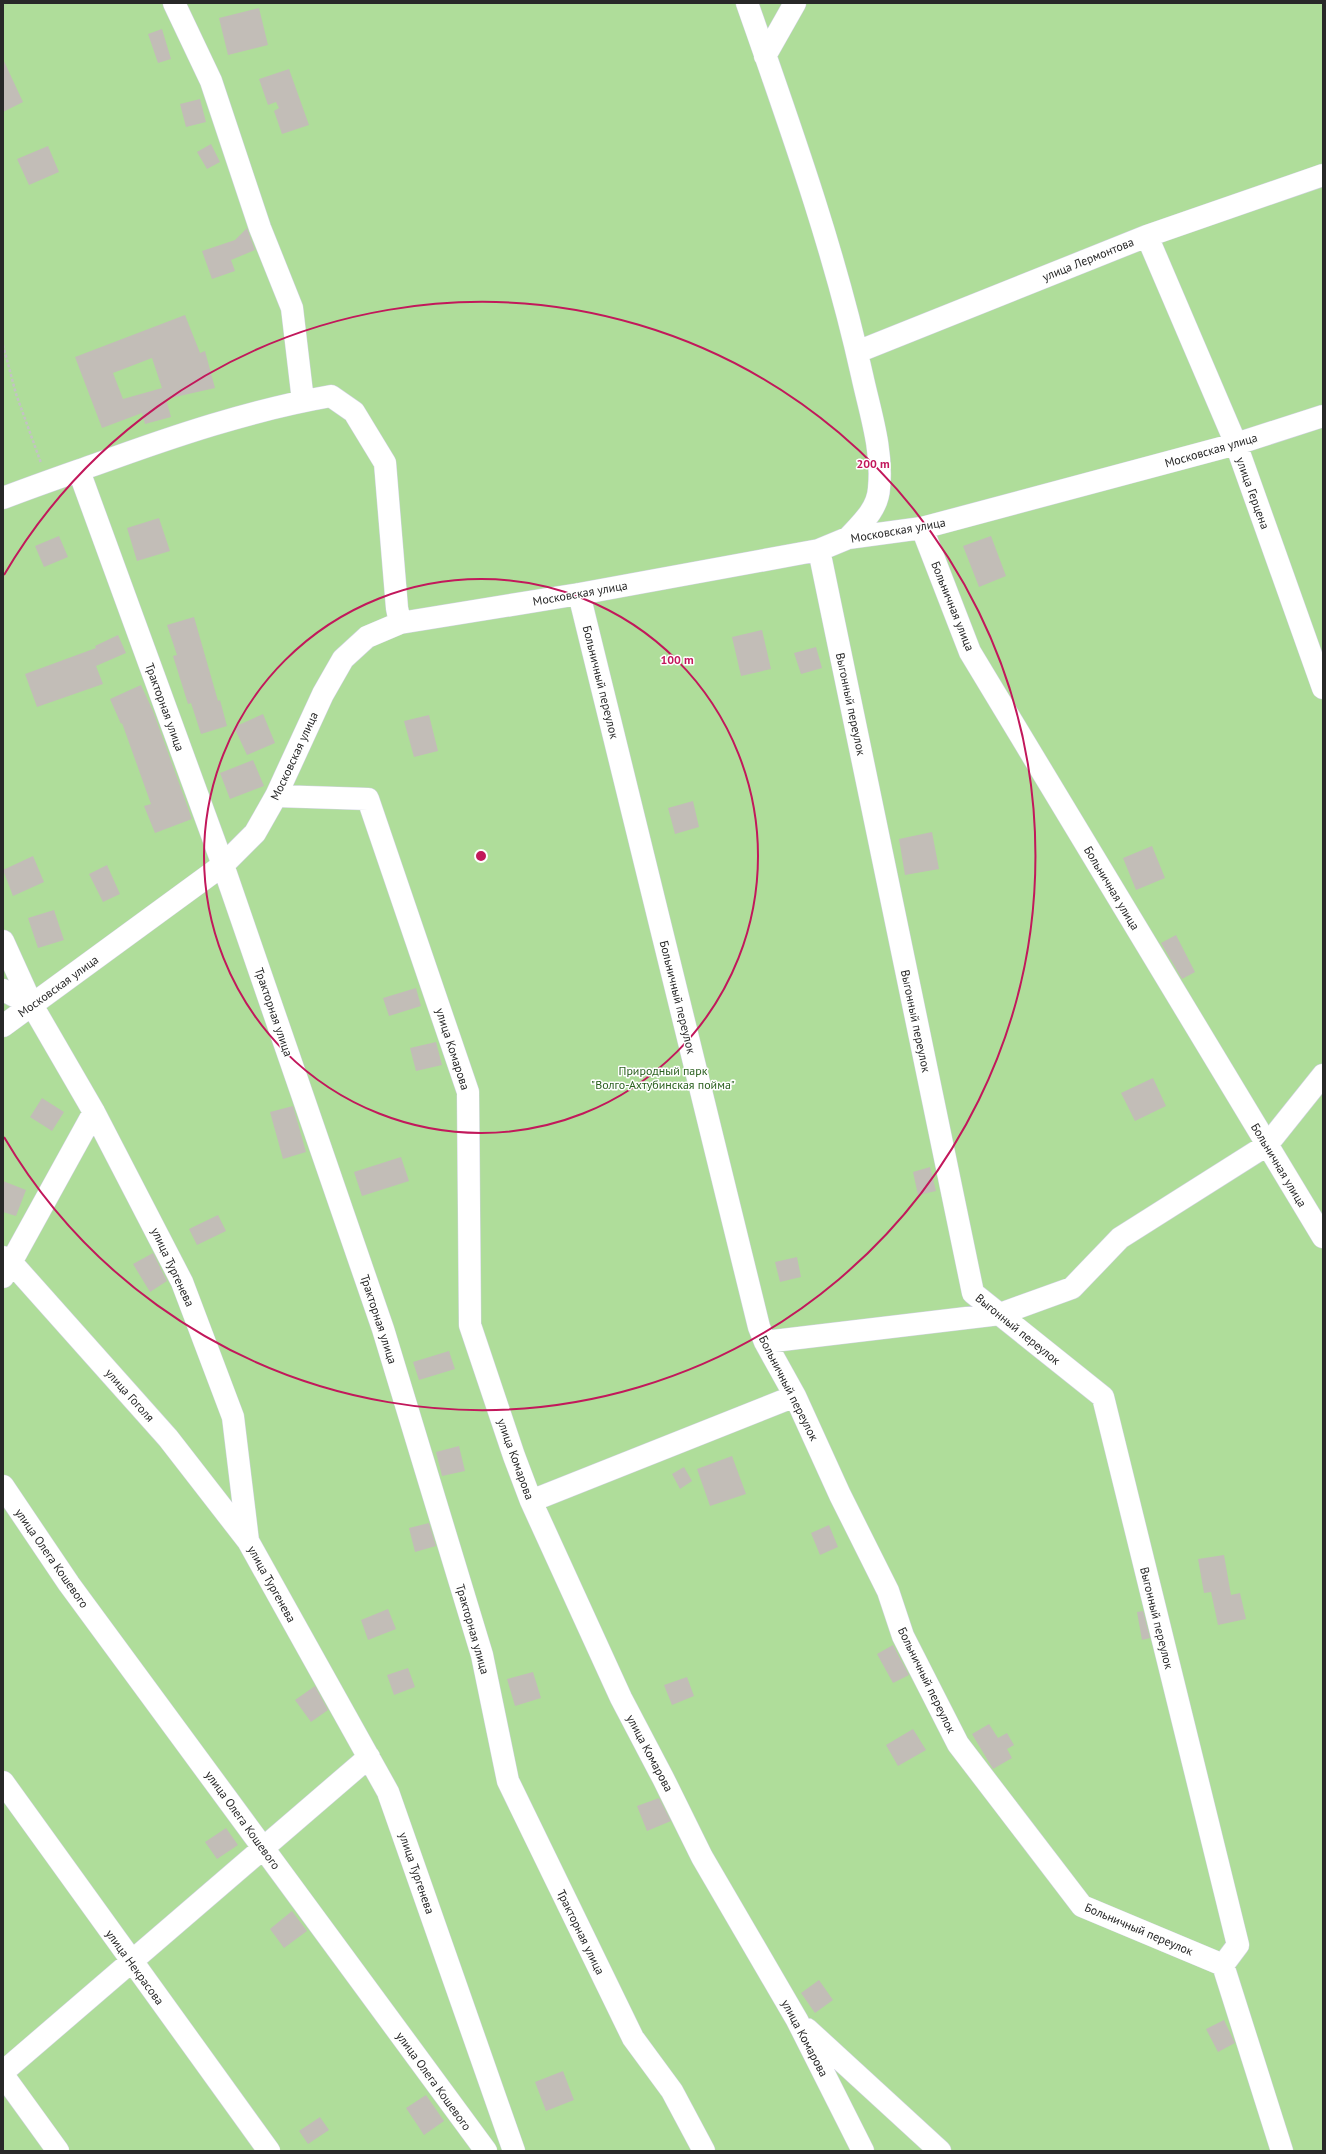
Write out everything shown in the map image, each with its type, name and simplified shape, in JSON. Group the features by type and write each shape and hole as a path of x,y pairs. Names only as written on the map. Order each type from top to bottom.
{"street":[{"path":"174,3 211,81 260,228 292,308 302,401"},
{"path":"747,3 816,202 857,352 880,454 879,490 869,516 848,538"},
{"path":"765,56 795,3"},
{"name":"улица Лермонтова","path":"857,352 1147,236 1323,175"},
{"name":"улица Герцена","path":"1147,236 1236,444 1323,688"},
{"path":"3,498 48,480 185,432 302,401 331,396 354,412 385,463 397,608 400,623"},
{"name":"Московская улица","path":"3,1026 223,864 255,833 276,796 323,694 342,659 367,637 400,623 579,594 819,550 848,538 922,528 1236,444 1323,416"},
{"name":"Тракторная улица","path":"79,470 223,864 383,1329 482,1656 508,1781 633,2038 672,2091 704,2151"},
{"name":"Больничная улица","path":"922,528 970,652 1323,1237"},
{"name":"Выгонный переулок","path":"819,550 972,1293 1103,1397 1238,1945 1223,1964"},
{"name":"Больничный переулок","path":"579,594 759,1327 765,1342 795,1396 840,1495 888,1591 903,1636 963,1750 1082,1906 1223,1964"},
{"name":"улица Комарова","path":"276,796 368,799 468,1092 470,1325 514,1456 531,1501 621,1698 664,1778 702,1858 797,2020 863,2151"},
{"name":"улица Тургенева","path":"3,941 32,1005 94,1112 182,1282 233,1417 248,1541 388,1792 514,2151"},
{"path":"3,990 32,1005"},
{"path":"765,1342 1000,1314 1072,1288 1120,1238 1267,1145 1323,1075"},
{"path":"6,1265 94,1112"},
{"name":"улица Гоголя","path":"6,1265 168,1438 248,1541"},
{"path":"531,1501 795,1396"},
{"name":"улица Олега Кошевого","path":"3,1486 70,1584 486,2151"},
{"path":"3,2072 369,1757"},
{"name":"улица Некрасова","path":"3,1782 131,1962 269,2151"},
{"path":"1223,1964 1282,2151"},
{"path":"797,2020 940,2151"},
{"path":"3,2075 58,2151"}],"path":[{"path":"3,345 16,394 48,480"}],"green space":[{"name":"Природный парк \"Волго-Ахтубинская пойма\"","path":"3,3 1323,3 1323,2151 3,2151"}],"building":[{"path":"259,8 268,45 228,55 219,18"},
{"path":"162,29 171,59 158,63 148,34"},
{"path":"3,59 23,102 3,112"},
{"path":"289,69 309,125 282,134 274,111 279,108 276,102 268,105 259,79"},
{"path":"200,99 206,122 186,127 180,104"},
{"path":"211,144 220,162 207,169 197,152"},
{"path":"48,146 59,172 29,185 17,159"},
{"path":"247,228 255,250 231,260 235,271 212,279 202,251 235,240"},
{"path":"185,315 200,353 205,351 215,388 166,399 171,417 145,424 142,413 102,428 75,357","holes":["152,358 162,388 123,399 113,373"]},
{"path":"159,518 170,551 137,561 127,528"},
{"path":"59,536 68,557 44,567 35,546"},
{"path":"991,536 1006,576 979,587 963,546"},
{"path":"194,617 218,701 220,700 227,726 201,734 191,703 188,704 173,656 177,655 167,625"},
{"path":"762,630 771,669 741,676 732,637"},
{"path":"118,635 126,653 96,666 103,684 37,707 25,674 96,648 95,646"},
{"path":"816,647 822,668 801,674 794,653"},
{"path":"141,685 153,711 192,819 155,833 144,806 151,804 122,723 121,724 110,699"},
{"path":"263,714 275,743 247,755 234,727"},
{"path":"429,715 438,751 414,757 404,721"},
{"path":"253,760 264,786 230,799 220,773"},
{"path":"693,801 699,827 675,834 668,808"},
{"path":"932,832 939,869 905,875 899,839"},
{"path":"1152,846 1165,878 1136,890 1123,858"},
{"path":"33,856 44,882 13,896 3,870"},
{"path":"107,865 120,894 103,902 89,874"},
{"path":"54,910 64,940 38,948 28,918"},
{"path":"1176,935 1195,972 1182,979 1161,943"},
{"path":"416,988 421,1006 389,1016 383,998"},
{"path":"436,1042 442,1065 416,1071 410,1048"},
{"path":"1153,1078 1166,1106 1135,1121 1121,1093"},
{"path":"42,1098 64,1112 52,1131 30,1117"},
{"path":"293,1106 306,1152 283,1159 270,1112"},
{"path":"401,1157 409,1181 362,1196 354,1172"},
{"path":"930,1167 936,1191 918,1195 913,1172"},
{"path":"3,1181 26,1190 16,1216 3,1212"},
{"path":"218,1215 226,1231 197,1245 189,1229"},
{"path":"153,1253 167,1281 150,1292 133,1264"},
{"path":"797,1257 801,1277 780,1282 775,1262"},
{"path":"449,1351 455,1369 419,1380 413,1362"},
{"path":"459,1446 465,1471 442,1476 436,1452"},
{"path":"732,1456 746,1494 710,1506 697,1469"},
{"path":"684,1467 692,1481 680,1489 672,1474"},
{"path":"429,1523 436,1546 415,1552 409,1528"},
{"path":"829,1525 838,1547 820,1555 811,1533"},
{"path":"1224,1555 1231,1595 1240,1593 1246,1619 1218,1625 1211,1592 1204,1593 1198,1559"},
{"path":"388,1609 396,1629 368,1640 361,1620"},
{"path":"1143,1611 1150,1638 1142,1640 1137,1612"},
{"path":"893,1645 909,1675 893,1683 877,1654"},
{"path":"408,1668 415,1687 394,1695 387,1675"},
{"path":"533,1672 541,1698 515,1706 507,1679"},
{"path":"687,1677 694,1696 672,1705 664,1685"},
{"path":"315,1686 328,1710 311,1722 295,1700"},
{"path":"989,1724 998,1738 1007,1733 1014,1745 1007,1749 1012,1758 993,1769 972,1734"},
{"path":"913,1729 926,1750 898,1766 886,1745"},
{"path":"659,1798 671,1821 647,1831 637,1806"},
{"path":"226,1828 238,1845 217,1859 205,1842"},
{"path":"292,1911 307,1931 284,1948 270,1929"},
{"path":"819,1980 833,2000 815,2013 801,1993"},
{"path":"1224,2020 1235,2043 1218,2052 1206,2029"},
{"path":"563,2071 574,2100 546,2111 535,2082"},
{"path":"426,2095 444,2121 424,2135 406,2108"},
{"path":"320,2117 329,2130 308,2144 299,2131"}]}
